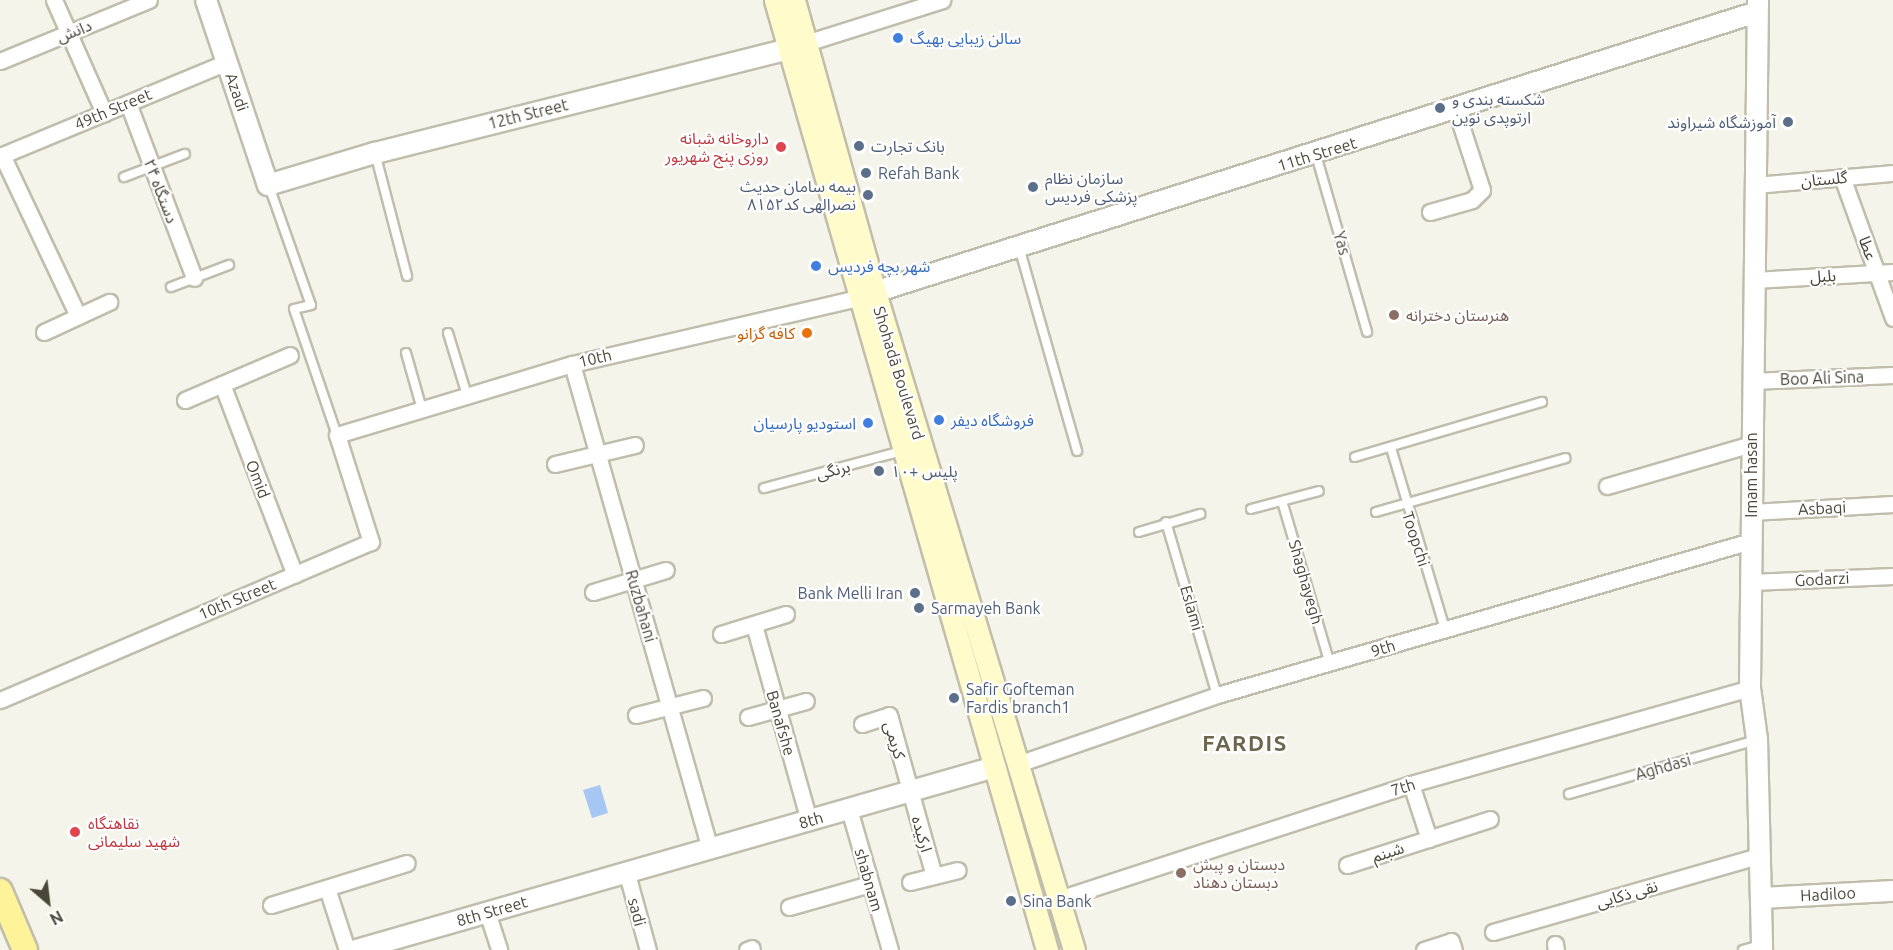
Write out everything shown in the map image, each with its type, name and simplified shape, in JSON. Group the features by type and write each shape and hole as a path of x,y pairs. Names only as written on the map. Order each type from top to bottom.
{"main road":[{"name":"Shohadā Boulevard","path":"775,0 797,46 866,295 1018,764 1074,950"},
{"name":"Shohadā Boulevard","path":"794,0 797,46"},
{"name":"Shohadā Boulevard","path":"866,295 902,451 1047,950"},
{"path":"0,891 26,950"}],"street":[{"path":"54,0 104,113"},
{"name":"دانش","path":"0,62 149,0"},
{"name":"Azadi","path":"206,0 268,185"},
{"path":"797,46 942,0"},
{"name":"11th Street","path":"866,295 1017,243 1316,155 1456,110 1758,6"},
{"name":"Imam hasan","path":"1758,6 1751,381 1750,688 1757,739 1762,947"},
{"name":"12th Street","path":"268,185 375,153 797,46"},
{"name":"49th Street","path":"1,156 227,62"},
{"name":"۲۴ دستگاه","path":"128,103 194,278"},
{"path":"1430,212 1472,200 1482,190 1456,110"},
{"path":"1,156 78,316"},
{"name":"گلستان","path":"1755,185 1893,173"},
{"name":"عطا","path":"1842,177 1893,318"},
{"name":"بلبل","path":"1754,280 1893,272"},
{"name":"10th","path":"336,435 572,364 866,295"},
{"path":"44,332 109,302"},
{"path":"185,400 290,355"},
{"name":"Ruzbahani","path":"572,364 710,849"},
{"name":"Boo Ali Sina","path":"1751,381 1893,375"},
{"name":"Omid","path":"222,384 295,575"},
{"name":"10th Street","path":"0,700 371,542 336,435"},
{"path":"1607,486 1752,444"},
{"path":"555,464 635,445"},
{"name":"Asbaqi","path":"1751,512 1893,504"},
{"name":"9th","path":"1018,764 1217,694 1330,664 1751,541"},
{"path":"593,592 666,570"},
{"name":"Godarzi","path":"1751,582 1893,576"},
{"path":"721,634 786,614"},
{"name":"Banafshe","path":"754,625 808,821"},
{"name":"7th","path":"1059,899 1411,784 1750,688"},
{"path":"636,716 669,705 703,698"},
{"path":"748,717 806,701"},
{"name":"کریمی","path":"862,724 889,715 910,792"},
{"name":"8th","path":"627,874 995,768"},
{"path":"1411,784 1429,839"},
{"name":"ارکیده","path":"910,792 934,876"},
{"name":"shabnam","path":"849,809 890,950"},
{"name":"شبنم","path":"1347,865 1490,819"},
{"name":"نقی ذکایی","path":"1493,932 1761,855"},
{"path":"271,905 407,863"},
{"path":"910,882 958,870"},
{"name":"8th Street","path":"356,950 627,874"},
{"name":"sadi","path":"627,874 648,950"},
{"path":"789,907 870,884"},
{"path":"327,888 347,950"},
{"name":"Hadiloo","path":"1762,898 1893,891"},
{"path":"487,912 499,950"},
{"path":"1424,950 1452,946"}],"lane":[{"path":"375,153 407,276"},
{"path":"124,177 185,154"},
{"name":"Yas","path":"1316,155 1367,332"},
{"path":"268,185 311,305 294,309 336,435"},
{"path":"1017,243 1077,451"},
{"path":"171,287 229,265"},
{"path":"448,333 467,395"},
{"path":"406,353 422,409"},
{"path":"1355,457 1542,402"},
{"name":"Toopchi","path":"1391,448 1406,505 1445,629"},
{"name":"برنگی","path":"764,488 902,451"},
{"path":"1376,512 1565,458"},
{"path":"1251,509 1319,491"},
{"name":"Shaghayegh","path":"1282,501 1330,664"},
{"path":"1139,532 1200,514"},
{"name":"Eslami","path":"1167,522 1217,694"},
{"name":"Aghdasi","path":"1569,794 1757,739"},
{"path":"1743,950 1762,947"}],"water":[{"path":"600,785 608,813 592,818 583,790"}],"place":[{"name":"سالن زیبایی بهیگ","path":"898,38"},
{"name":"شکسته بندی و ارتوپدی نوین","path":"1440,108"},
{"name":"آموزشگاه شیراوند","path":"1788,122"},
{"name":"بانک تجارت","path":"859,146"},
{"name":"داروخانه شبانه روزی پنج شهریور","path":"781,147"},
{"name":"Refah Bank","path":"866,173"},
{"name":"سازمان نظام پزشکی فردیس","path":"1033,187"},
{"name":"بیمه سامان حدیث نصرالهی کد۸۱۵۲","path":"868,195"},
{"name":"شهر بچه فردیس","path":"816,266"},
{"name":"هنرستان دخترانه","path":"1394,315"},
{"name":"کافه گرانو","path":"807,333"},
{"name":"فروشگاه دیفر","path":"939,420"},
{"name":"استودیو پارسیان","path":"868,423"},
{"name":"پلیس +۱۰","path":"879,471"},
{"name":"Bank Melli Iran","path":"915,593"},
{"name":"Sarmayeh Bank","path":"919,608"},
{"name":"Safir Gofteman Fardis branch1","path":"954,698"},
{"name":"نقاهتگاه شهید سلیمانی","path":"75,832"},
{"name":"دبستان و پبش دبستان دهناد","path":"1181,873"},
{"name":"Sina Bank","path":"1011,901"}],"district":[{"name":"FARDIS","path":"1245,743"}]}
